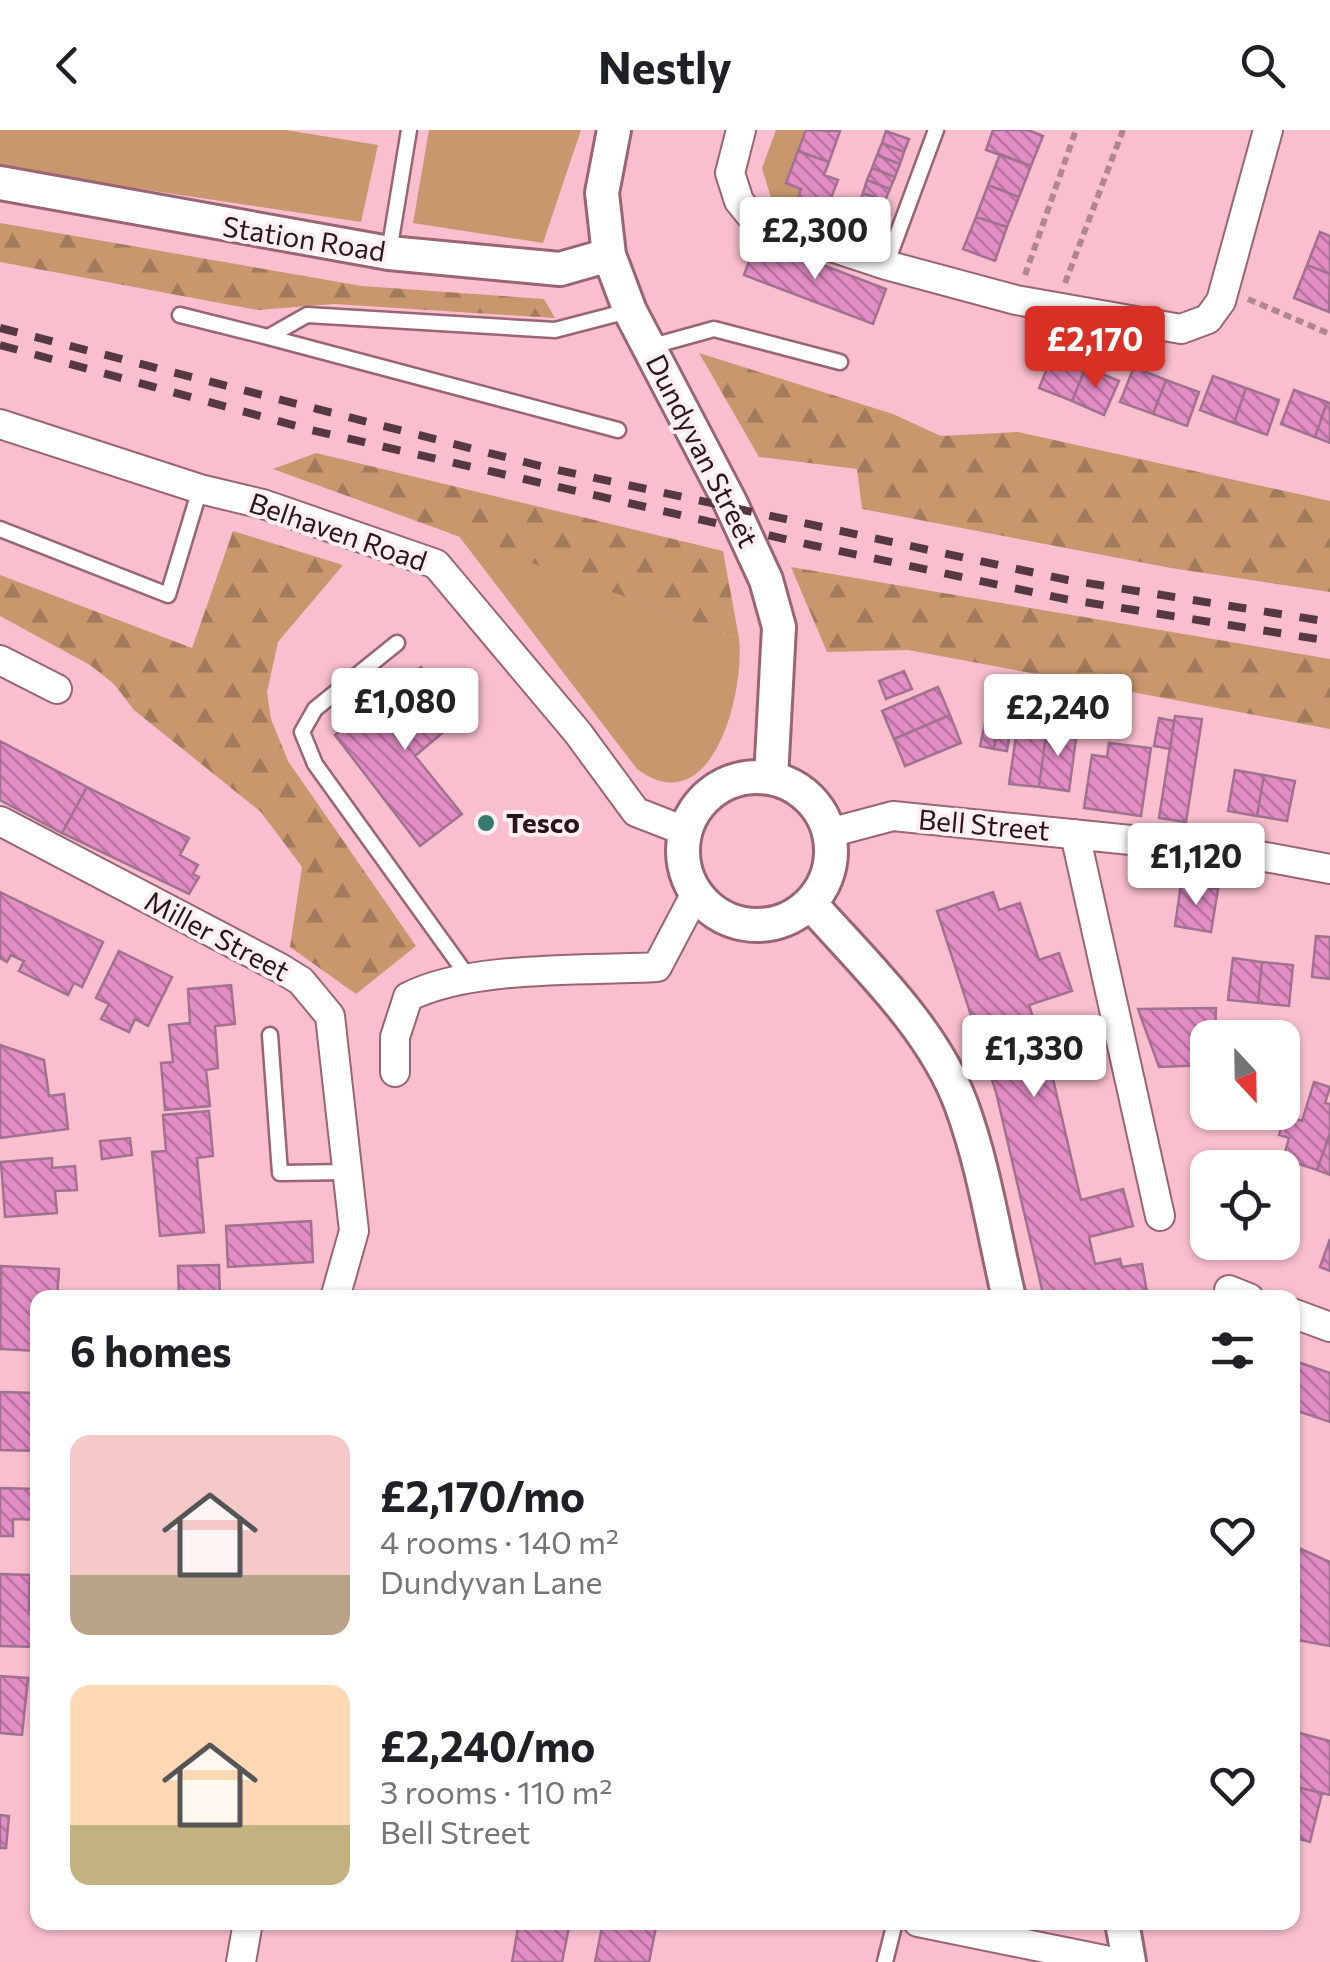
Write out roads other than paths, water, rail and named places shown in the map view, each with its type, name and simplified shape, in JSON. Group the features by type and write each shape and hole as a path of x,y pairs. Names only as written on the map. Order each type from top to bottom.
{"street":[{"name":"Dundyvan Street","path":"614,130 602,193 609,254 630,310 766,580 779,627 771,778"},
{"path":"740,130 730,174 738,201 756,222 886,265 1016,300 1181,330 1208,319 1222,301 1268,130"},
{"name":"Station Road","path":"0,183 389,253 560,269 609,254"},
{"name":"Belhaven Road","path":"0,424 200,489 279,509 436,564 494,629 636,812 685,832"},
{"path":"0,660 57,690"},
{"path":"748,776 771,778 808,797 829,833 830,863 810,903 796,914 760,926 724,918 696,893 684,864 685,832 709,794 748,776"},
{"name":"Bell Street","path":"829,833 893,816 1214,848 1330,869"},
{"name":"Miller Street","path":"0,821 301,981 330,1016 354,1230 337,1290"},
{"path":"1075,834 1160,1216"},
{"path":"396,1072 395,1037 408,997 429,986 469,978 657,966 696,893"},
{"path":"810,903 892,996 936,1056 960,1102 1007,1290"},
{"path":"1300,1316 1330,1327"},
{"path":"241,1962 247,1930"},
{"path":"957,1930 1114,1962"},
{"path":"1123,1930 1128,1962"}],"lane":[{"path":"389,253 409,130"},
{"path":"886,265 936,130"},
{"path":"268,337 307,315 554,330 630,310"},
{"path":"180,316 618,430"},
{"path":"649,347 714,328 840,362"},
{"path":"0,529 168,595 200,489"},
{"path":"397,643 315,710 302,732 315,764 469,978"},
{"path":"270,1035 280,1173 348,1172"},
{"path":"885,1962 893,1930"}],"railway":[{"path":"0,328 544,467 1068,580 1330,622"},
{"path":"0,345 311,430 811,545 1065,599 1330,641"}],"place":[{"name":"Tesco","path":"486,823"}]}
